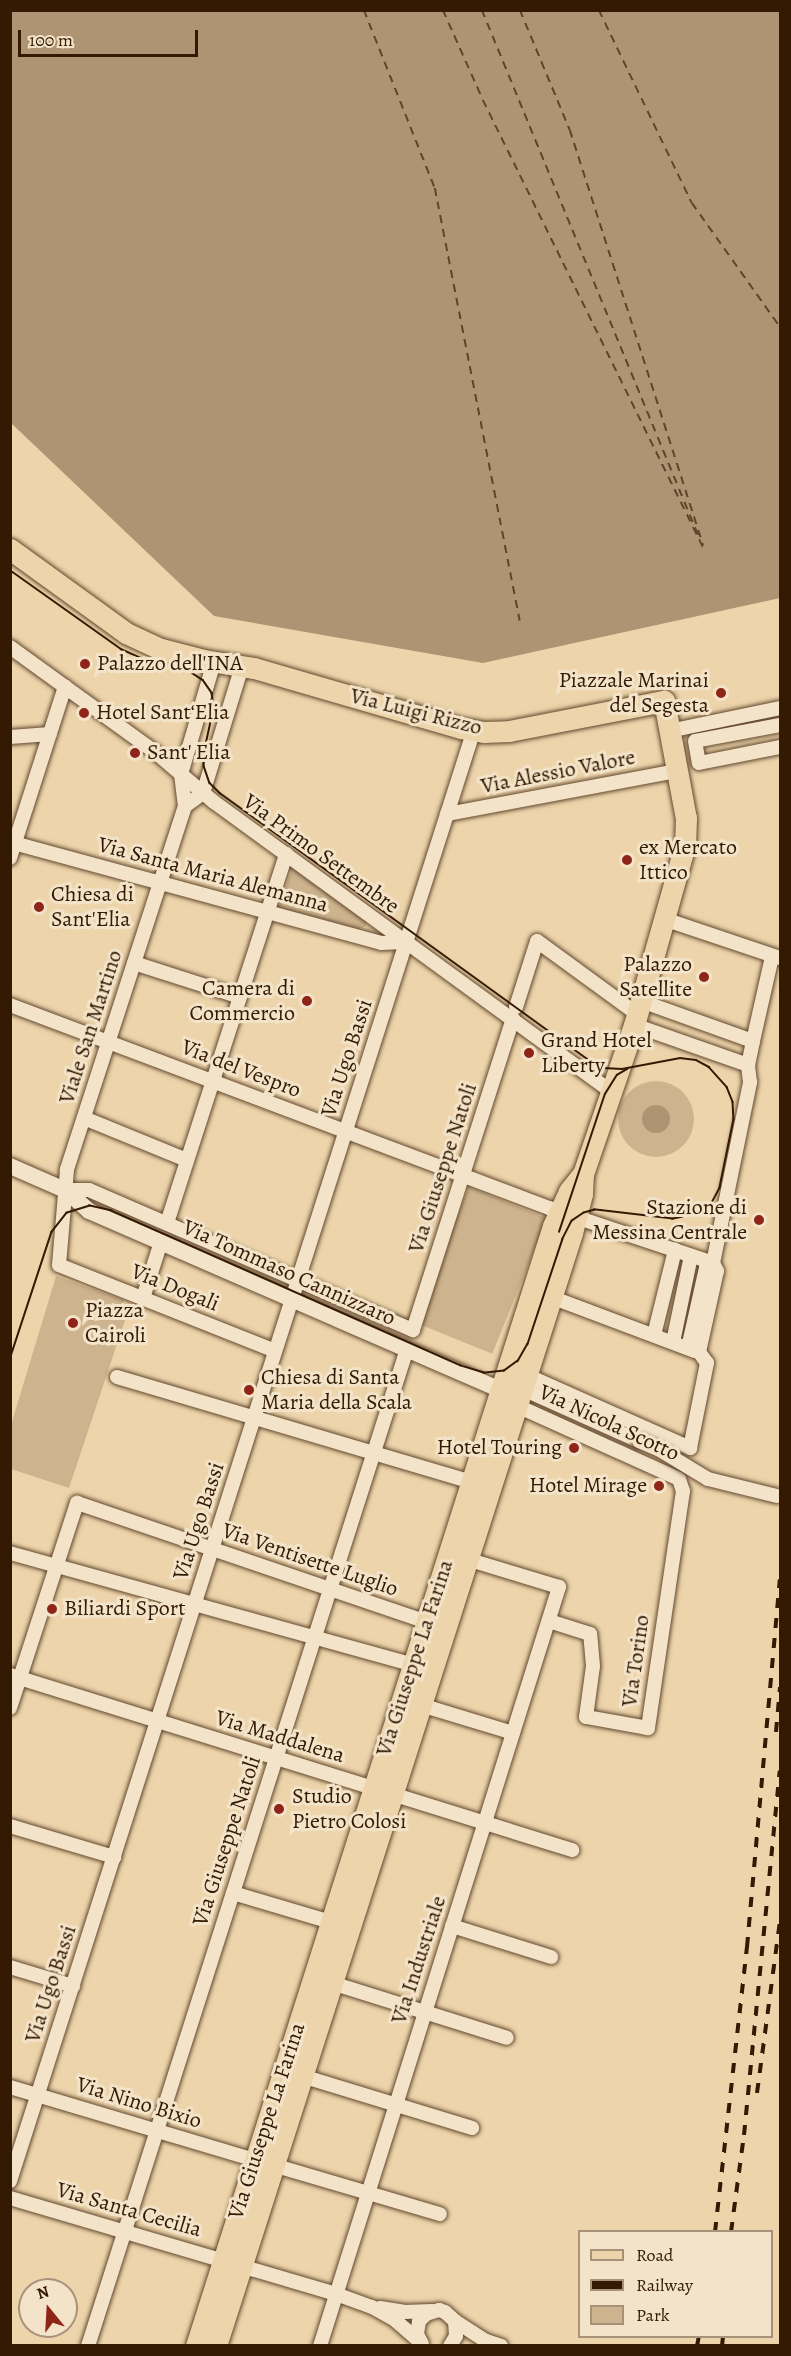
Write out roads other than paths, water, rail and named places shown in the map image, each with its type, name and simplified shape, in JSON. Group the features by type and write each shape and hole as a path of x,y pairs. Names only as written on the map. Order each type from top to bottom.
{"main road":[{"name":"Via Luigi Rizzo","path":"10,549 136,639 175,654 242,666 474,730 496,732 520,729 664,700 669,731"},
{"path":"567,1214 569,1191 583,1174 637,1013 687,833 669,731"},
{"name":"Via Giuseppe La Farina","path":"264,2162 302,2076 332,1983 383,1791 413,1665 471,1482 516,1389 551,1297 567,1214"},
{"name":"Via Giuseppe La Farina","path":"216,2346 233,2261 264,2162 331,1922 383,1791 421,1704 467,1559 567,1214"},
{"name":"Via Giuseppe La Farina","path":"196,2346 233,2261"}],"street":[{"name":"Via Primo Settembre","path":"10,647 406,942 514,1013 611,1091"},
{"path":"214,662 181,774 185,806 203,793 242,666"},
{"path":"10,858 65,687"},
{"path":"669,731 780,708"},
{"path":"780,725 695,741 699,762 780,747"},
{"name":"Via Ugo Bassi","path":"10,2181 474,730"},
{"path":"10,737 50,734"},
{"name":"Via Alessio Valore","path":"447,814 677,771"},
{"name":"Viale San Martino","path":"59,1265 67,1170 185,806"},
{"name":"Via Santa Maria Alemanna","path":"13,843 381,943 406,942"},
{"path":"167,1223 286,854"},
{"path":"664,919 776,958 774,984 753,1041 748,1065 750,1082 713,1263 706,1268 693,1350"},
{"name":"Via Giuseppe Natoli","path":"413,1330 537,941 637,1013"},
{"path":"134,963 240,997"},
{"name":"Via del Vespro","path":"10,1005 567,1214 713,1263"},
{"path":"637,1013 753,1041"},
{"path":"637,1013 748,1065"},
{"path":"84,1118 187,1160"},
{"name":"Via Tommaso Cannizzaro","path":"10,1166 65,1190 89,1211 407,1349 516,1389"},
{"name":"Via Tommaso Cannizzaro","path":"65,1190 89,1190 413,1330"},
{"path":"143,1298 161,1242"},
{"path":"654,1335 675,1250"},
{"path":"673,1342 691,1256"},
{"name":"Via Dogali","path":"59,1265 275,1351"},
{"path":"516,1389 690,1448 707,1363 693,1350 551,1297"},
{"name":"Via Giuseppe Natoli","path":"88,2346 407,1349"},
{"path":"117,1377 471,1482"},
{"path":"516,1389 660,1450 708,1479 779,1496"},
{"name":"Via Nicola Scotto","path":"516,1389 680,1481"},
{"name":"Via Torino","path":"549,1621 590,1634 593,1666 586,1718 648,1728 683,1491 680,1481"},
{"name":"Via Ventisette Luglio","path":"56,1566 76,1503 427,1622"},
{"path":"10,1553 413,1665"},
{"name":"Via Industriale","path":"320,2346 560,1587 467,1559"},
{"path":"10,1708 15,1676 56,1566"},
{"name":"Via Maddalena","path":"15,1676 572,1850"},
{"path":"421,1704 513,1733"},
{"path":"10,1826 114,1857"},
{"path":"233,1893 331,1922"},
{"path":"452,1926 551,1957"},
{"path":"10,1967 73,1986"},
{"path":"332,1983 507,2038"},
{"path":"302,2076 472,2128"},
{"name":"Via Nino Bixio","path":"10,2087 440,2214"},
{"name":"Via Santa Cecilia","path":"10,2198 233,2261 336,2294 372,2307 395,2320 418,2341"},
{"name":"Via Santa Cecilia","path":"372,2307 404,2312 432,2311"},
{"path":"418,2341 422,2317 432,2311 445,2312 486,2342 501,2346"},
{"path":"450,2345 456,2337 455,2321"},
{"path":"450,2345 486,2342"}],"tram line":[{"path":"10,570 121,649 141,658 186,669 203,680 212,693 214,708 204,754 204,766 210,783 220,793 593,1063 603,1068 622,1069 680,1058 696,1060 709,1067 727,1087 733,1102 734,1119 720,1188 711,1205 702,1213 673,1219 595,1210 584,1213 572,1221 563,1239 528,1344 518,1361 504,1371 484,1373 461,1366 112,1211 90,1206 67,1213 52,1232 10,1360"},
{"path":"559,1232 605,1094 617,1075 627,1069"}],"railway":[{"path":"715,2230 747,1947 780,1579"},
{"path":"776,1732 780,1687"},
{"path":"731,2230 744,2135 780,1771"},
{"path":"757,2093 780,1920"},
{"path":"697,2346 699,2338"},
{"path":"722,2346 723,2338"}],"place":[{"name":"Palazzo dell'INA","path":"85,664"},
{"name":"Piazzale Marinai del Segesta","path":"721,693"},
{"name":"Hotel Sant‘Elia","path":"84,713"},
{"name":"Sant' Elia","path":"135,753"},
{"name":"ex Mercato Ittico","path":"627,860"},
{"name":"Chiesa di Sant'Elia","path":"39,907"},
{"name":"Palazzo Satellite","path":"704,977"},
{"name":"Camera di Commercio","path":"307,1001"},
{"name":"Grand Hotel Liberty","path":"529,1053"},
{"name":"Stazione di Messina Centrale","path":"759,1220"},
{"name":"Piazza Cairoli","path":"73,1323"},
{"name":"Chiesa di Santa Maria della Scala","path":"249,1390"},
{"name":"Hotel Touring","path":"574,1448"},
{"name":"Hotel Mirage","path":"659,1486"},
{"name":"Biliardi Sport","path":"52,1609"},
{"name":"Studio Pietro Colosi","path":"279,1809"}]}
